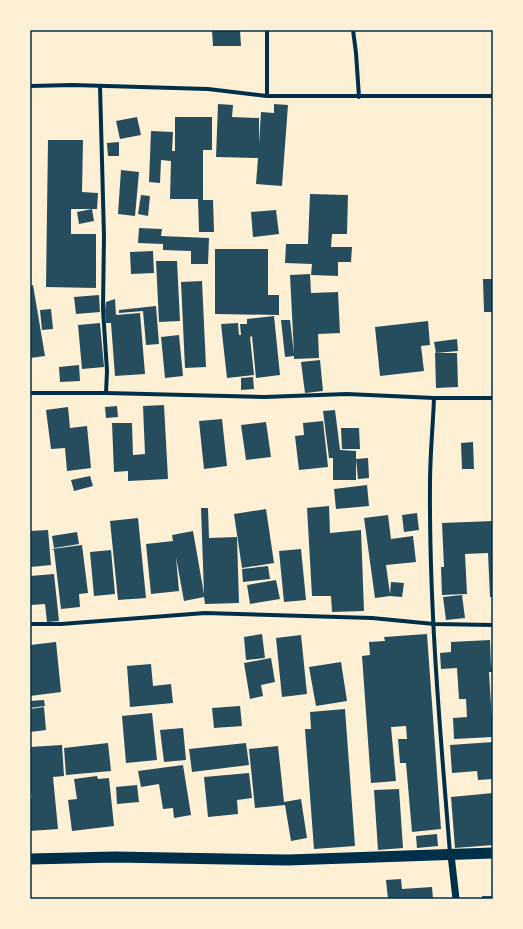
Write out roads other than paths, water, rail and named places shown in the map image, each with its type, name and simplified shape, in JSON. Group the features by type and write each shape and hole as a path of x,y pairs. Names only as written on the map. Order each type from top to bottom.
{"highway":[{"path":"30,859 116,857 288,860 493,853"}],"street":[{"path":"267,30 267,96"},
{"path":"353,30 359,97"},
{"path":"30,86 73,85 208,89 267,96 493,96"},
{"path":"100,86 104,236 103,309 107,371 106,393"},
{"path":"30,393 106,393 264,397 347,394 434,398 493,398"},
{"path":"434,398 430,482 434,624 444,780 456,899"},
{"path":"30,624 61,624 206,613 372,618 434,624 493,625"}]}
